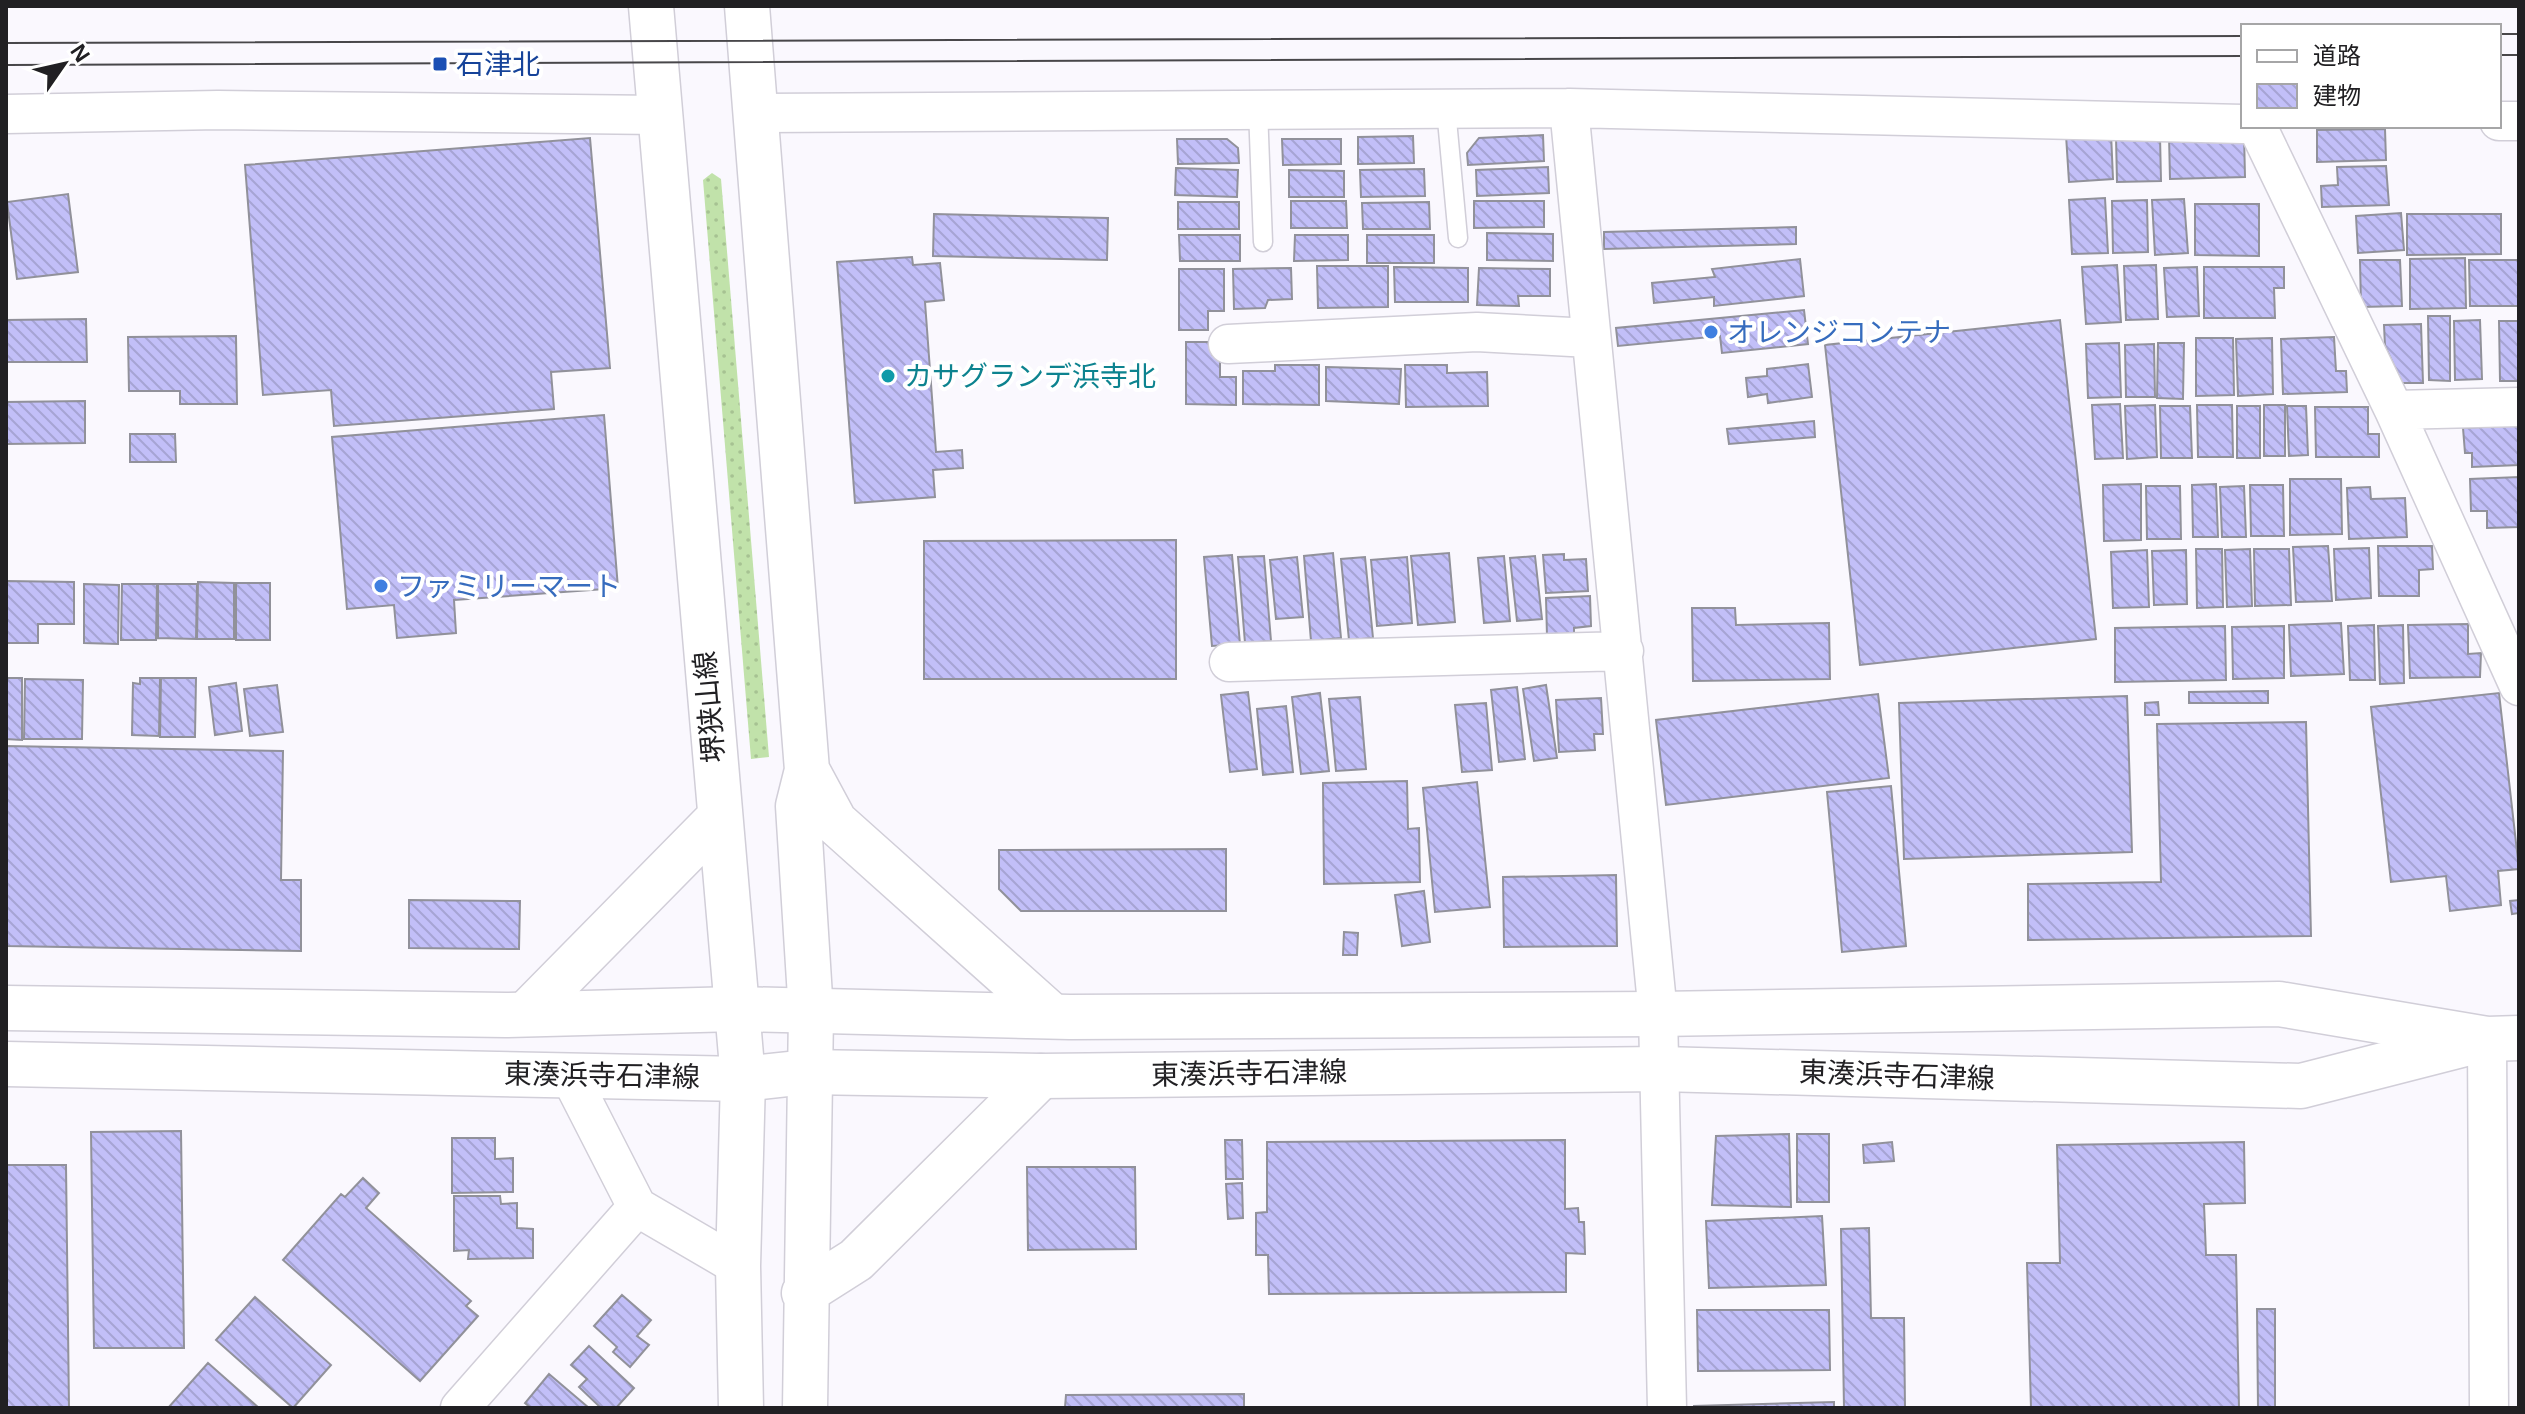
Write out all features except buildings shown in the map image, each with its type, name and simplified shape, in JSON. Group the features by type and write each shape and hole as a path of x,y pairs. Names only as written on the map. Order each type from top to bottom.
{"street":[{"name":"堺狭山線","path":"651,6 743,1079 738,1266 741,1408"},
{"path":"747,6 807,770 798,806 811,1013 807,1072 805,1408"},
{"path":"754,113 1569,108 2241,124"},
{"path":"1569,108 1658,1014 1667,1408"},
{"path":"6,114 218,110 659,115"},
{"path":"2258,128 2394,410 2519,686"},
{"path":"1228,344 1477,332 1590,338"},
{"path":"2394,410 2519,407"},
{"path":"1229,662 1624,651"},
{"path":"807,770 835,822 1052,1016"},
{"path":"527,1013 719,818"},
{"name":"東湊浜寺石津線","path":"6,1008 527,1013 737,1009 1052,1016 1658,1014 2279,1004 2503,1038"},
{"path":"2489,1408 2503,1038"},
{"name":"東湊浜寺石津線","path":"6,1064 743,1079 807,1072 1041,1076 1661,1069 2301,1086 2503,1038"},
{"path":"570,1076 637,1207 738,1266"},
{"path":"804,1293 856,1260 1041,1076"},
{"path":"460,1408 637,1207"}],"lane":[{"path":"1258,109 1263,242"},
{"path":"1446,109 1458,238"}],"green space":[{"path":"712,173 721,179 769,757 751,759 703,180"}],"tram line":[{"path":"2501,34 2519,34"},
{"path":"6,43 2241,36"},
{"path":"2501,55 2519,55"},
{"path":"6,65 2241,56"}],"place":[{"name":"石津北","path":"440,64"},
{"name":"オレンジコンテナ","path":"1711,332"},
{"name":"カサグランデ浜寺北","path":"888,376"},
{"name":"ファミリーマート","path":"381,586"}]}
